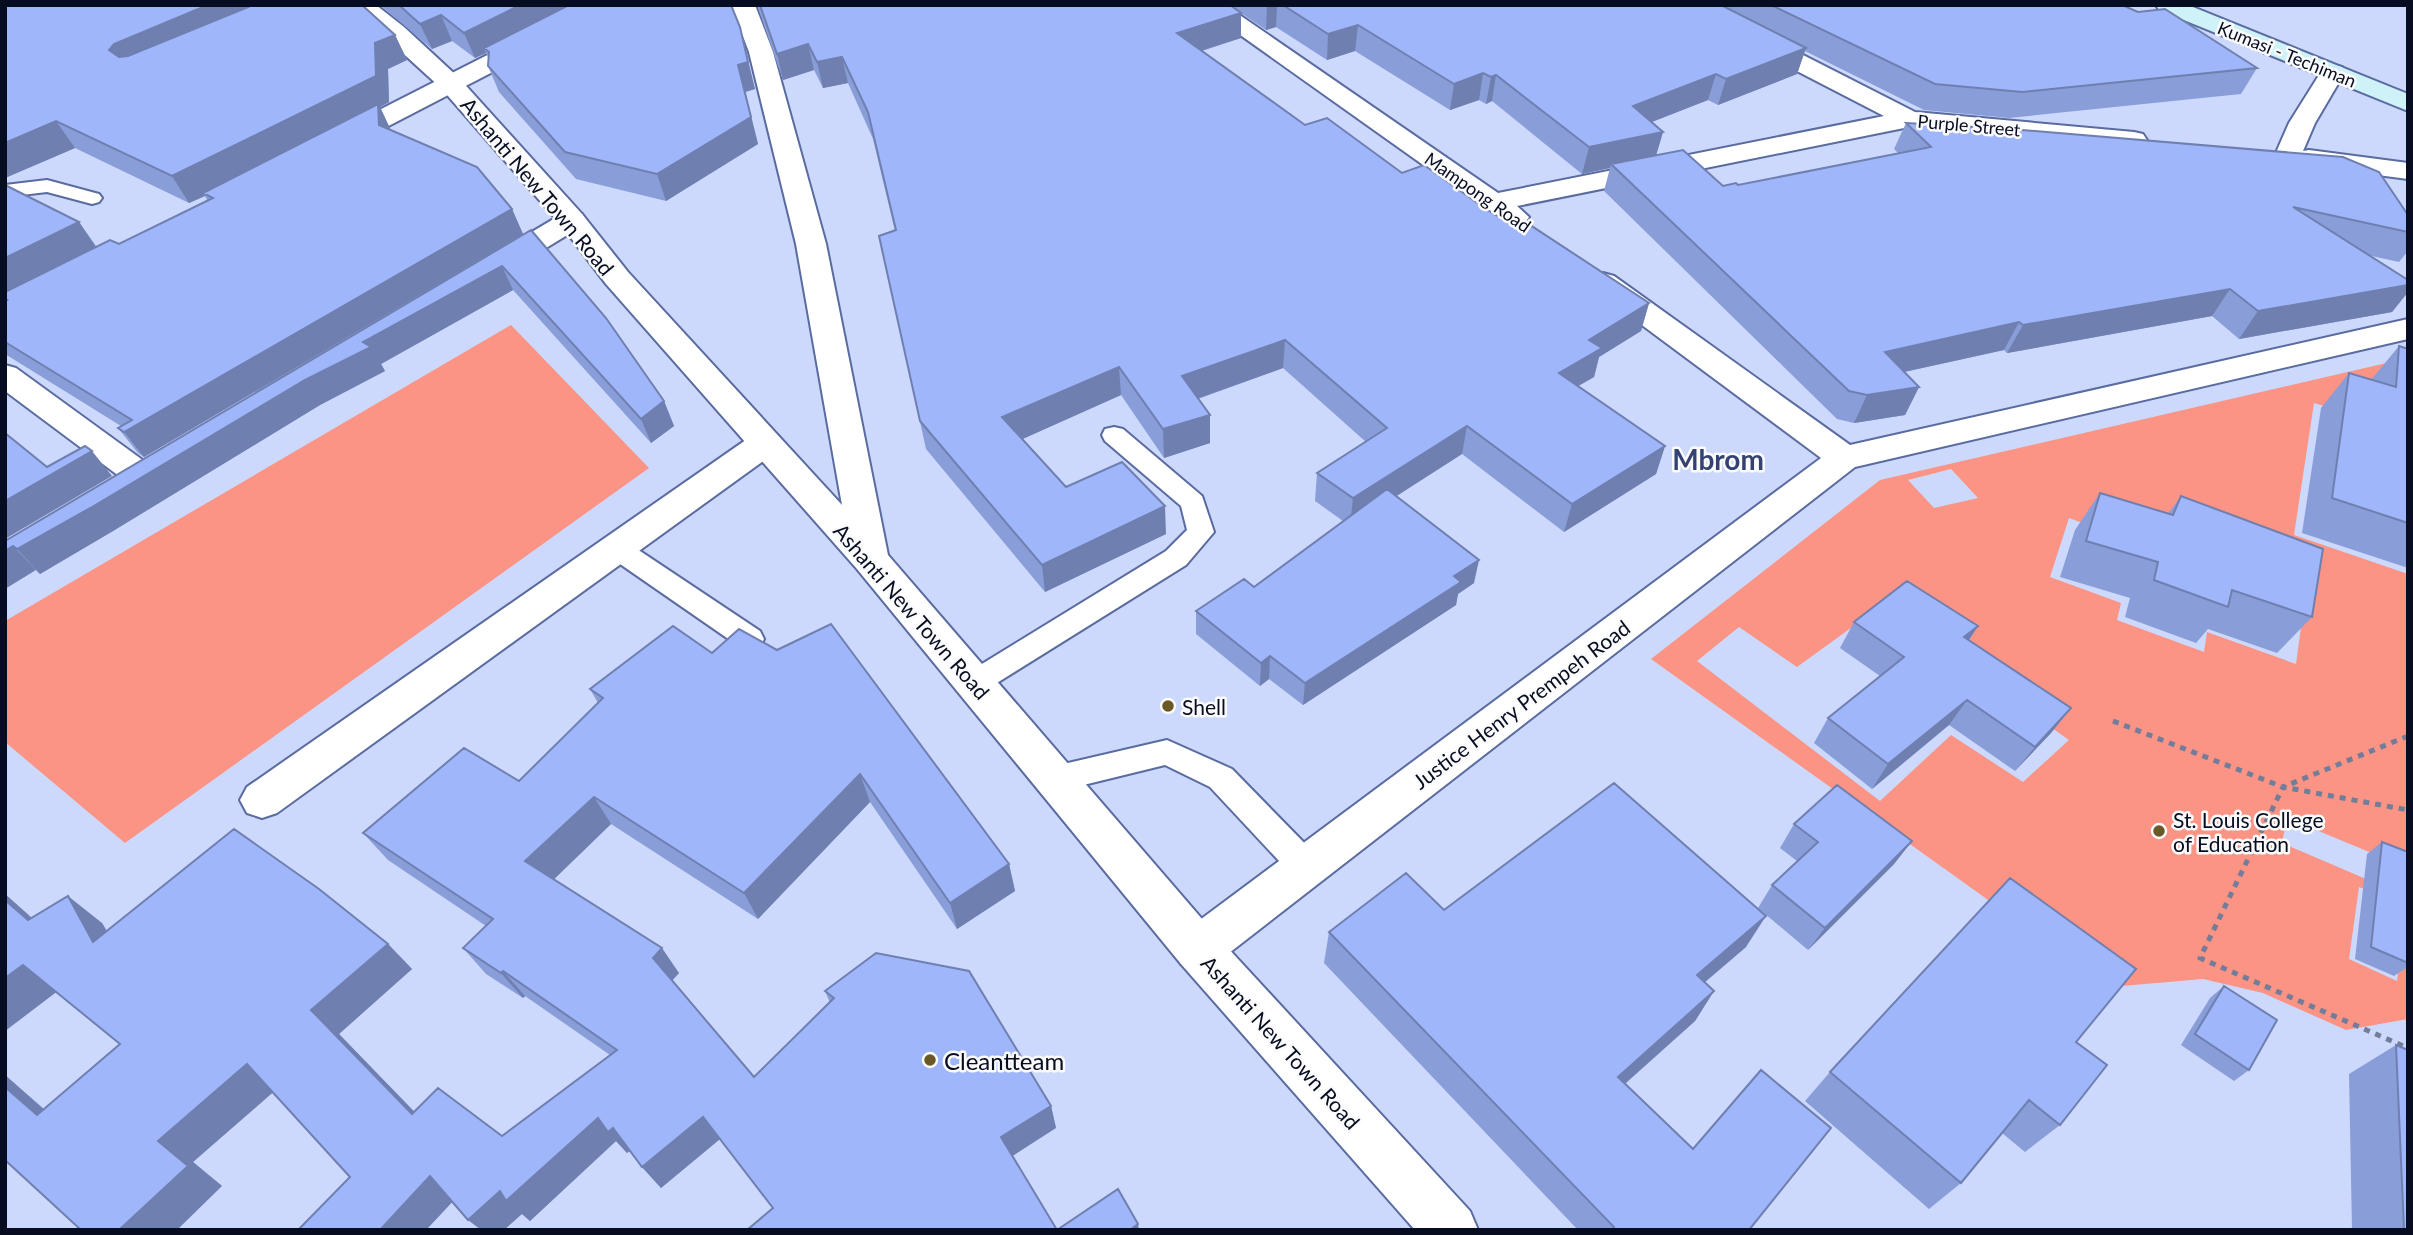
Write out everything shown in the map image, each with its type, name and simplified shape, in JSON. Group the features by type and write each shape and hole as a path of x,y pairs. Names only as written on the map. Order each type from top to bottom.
{"main road":[{"name":"Kumasi - Techiman","path":"2167,5 2408,103"},
{"name":"Kumasi - Techiman","path":"2220,5 2408,82"}],"street":[{"name":"Ashanti New Town Road","path":"361,5 396,32 450,83 572,220 617,278 870,559 1198,950 1451,1230"},
{"path":"314,153 604,5"},
{"path":"743,5 761,52 811,244 870,559"},
{"name":"Mampong Road","path":"1209,5 1539,235"},
{"path":"1687,5 1909,119"},
{"path":"2288,155 2302,123 2333,72"},
{"name":"Purple Street","path":"1494,202 1909,119 2153,142"},
{"path":"2261,152 2408,171"},
{"path":"465,285 572,220"},
{"path":"1583,268 1844,458 2408,329"},
{"path":"5,375 143,477"},
{"path":"262,800 765,443"},
{"name":"Justice Henry Prempeh Road","path":"1198,950 1844,458"}],"lane":[{"path":"5,191 47,186 92,198"},
{"path":"974,683 1176,558 1201,532 1193,502 1114,435"},
{"path":"616,548 750,639"},
{"path":"1055,779 1167,752 1221,778 1306,867"}],"path":[{"path":"2113,721 2283,787 2408,810"},
{"path":"2408,736 2283,787 2200,958 2408,1048"}],"shaded area":[{"path":"511,325 649,468 125,843 5,742 5,621"},
{"name":"St. Louis College of Education","path":"2408,358 2408,432 2314,403 2294,535 2408,574 2408,868 2287,818 2282,843 2408,897 2408,907 2359,887 2349,959 2397,981 2400,956 2408,959 2408,1019 2346,1030 2263,993 2203,979 2110,987 1651,659 1880,480","holes":["1951,469 1978,498 1934,508 1908,480","2069,518 2304,605 2296,664 2207,632 2204,652 2117,620 2121,603 2050,577","1891,599 1959,663 2069,740 2023,782 1951,735 1880,801 1697,661 1739,627 1797,667"]}],"building":[{"path":"5,5 208,5 114,44 109,50 119,57 128,56 253,5 362,5 395,35 375,43 376,76 172,176 56,121 5,143"},
{"path":"399,5 520,5 464,33 441,15 420,24"},
{"path":"569,5 731,5 740,27 748,62 738,65 751,117 657,174 565,152 488,66 489,52 484,48"},
{"path":"760,5 1230,5 1241,13 1177,33 1305,125 1327,118 1402,173 1424,165 1486,209 1514,226 1524,221 1649,303 1589,340 1602,348 1559,373 1665,446 1572,504 1467,426 1353,498 1317,473 1387,428 1285,340 1182,376 1210,415 1163,429 1119,367 1002,417 1066,487 1122,462 1165,506 1042,565 920,421 879,236 896,230 868,112 842,57 817,62 808,44 777,54"},
{"path":"1283,5 1721,5 1806,48 1726,79 1716,74 1633,106 1663,132 1589,147 1496,75 1491,77 1483,73 1454,84 1358,25 1328,34"},
{"path":"1771,5 2122,5 2138,12 2165,9 2257,68 2022,92 1935,84"},
{"path":"378,104 379,125 477,167 512,209 124,432 118,428 132,420 5,342 5,292 110,240 119,244 213,198 203,193"},
{"path":"1906,123 2343,157 2379,172 2408,215 2408,232 2293,207 2408,280 2408,285 2258,311 2230,289 2023,325 2019,322 1885,352 1919,387 1867,395 1849,391 1611,164 1683,150 1723,186 1736,183 1738,185 1931,147"},
{"path":"5,185 79,222 5,258"},
{"path":"531,230 606,318 664,401 641,419 502,266 363,342 371,347 305,380 92,507 17,549 13,546 5,551 5,541"},
{"path":"2399,346 2408,349 2408,523 2332,498 2349,373 2396,387"},
{"path":"5,433 47,467 85,446 92,451 5,501"},
{"path":"1387,489 1479,560 1454,576 1461,582 1305,683 1270,656 1261,663 1196,611 1244,579 1254,587"},
{"path":"2100,493 2173,515 2181,496 2323,549 2312,617 2232,590 2228,607 2154,580 2158,562 2086,541"},
{"path":"1907,581 1978,626 1964,637 2071,708 2035,747 1967,700 1888,764 1828,718 1904,657 1854,622"},
{"path":"831,624 1009,864 950,903 860,774 744,893 594,797 525,861 662,948 653,958 754,1077 834,998 825,991 876,953 969,971 1051,1106 1001,1137 1057,1230 747,1230 773,1208 703,1117 642,1167 613,1128 608,1132 598,1118 506,1201 500,1191 468,1220 430,1176 380,1230 298,1230 350,1177 247,1064 158,1141 188,1166 119,1230 81,1230 5,1160 5,1087 37,1115 120,1044 23,965 5,978 5,900 28,920 68,896 93,942 234,829 319,889 388,944 311,1010 412,1114 438,1088 502,1136 617,1050 503,971 501,973 463,948 493,919 363,833 464,748 519,781 603,698 590,689 673,626 712,653 739,629 777,650"},
{"path":"1614,783 1766,916 1697,975 1714,991 1618,1077 1693,1149 1761,1070 1831,1128 1749,1230 1612,1230 1614,1227 1329,932 1406,873 1444,910"},
{"path":"1837,785 1912,841 1825,928 1772,885 1818,842 1794,824"},
{"path":"2382,842 2408,852 2408,963 2371,947"},
{"path":"2010,878 2136,969 2076,1042 2107,1065 2060,1125 2029,1100 1961,1183 1830,1072"},
{"path":"2224,986 2277,1020 2249,1070 2195,1034"},
{"path":"2396,1045 2408,1050 2408,1230 2404,1230"},
{"path":"1118,1189 1138,1224 1130,1230 1057,1230"}],"place":[{"name":"Shell","path":"1168,706"},
{"name":"St. Louis College of Education","path":"2159,831"},
{"name":"Cleantteam","path":"930,1060"}],"district":[{"name":"Mbrom","path":"1718,459"}]}
